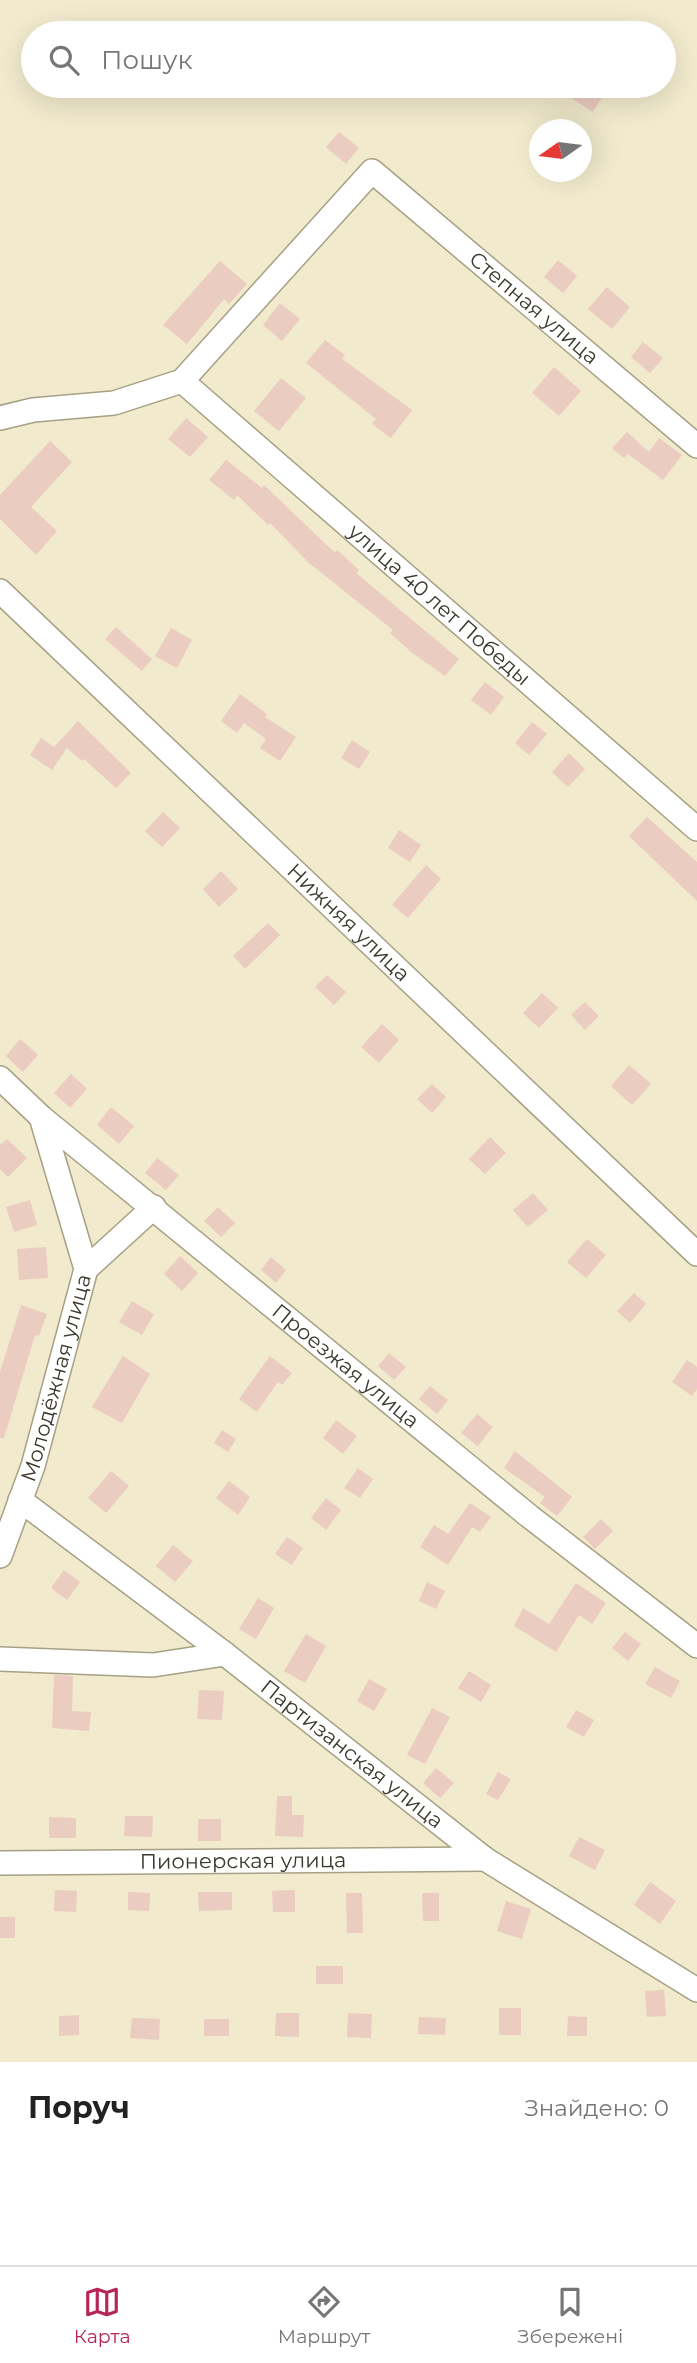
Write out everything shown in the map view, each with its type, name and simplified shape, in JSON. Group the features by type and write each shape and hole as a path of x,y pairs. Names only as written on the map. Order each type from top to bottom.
{"street":[{"name":"Степная улица","path":"182,381 372,171 697,446"},
{"path":"0,418 33,410 114,403 182,381"},
{"name":"улица 40 лет Победы","path":"182,381 697,829"},
{"name":"Нижняя улица","path":"0,590 697,1254"},
{"name":"Проезжая улица","path":"0,1078 41,1117 529,1516 697,1646"},
{"name":"Молодёжная улица","path":"0,1556 33,1466 86,1269 41,1117"},
{"path":"86,1269 154,1207"},
{"name":"Партизанская улица","path":"20,1500 225,1654 485,1859 697,1990"},
{"path":"0,1659 153,1665 225,1654"},
{"name":"Пионерская улица","path":"0,1863 485,1859"}],"building":[{"path":"571,98 602,98 593,112"},
{"path":"339,132 359,148 346,164 326,147"},
{"path":"558,260 577,276 563,293 544,277"},
{"path":"220,261 247,284 229,304 224,299 187,344 163,325"},
{"path":"607,287 630,307 612,329 588,309"},
{"path":"280,303 300,319 282,341 263,325"},
{"path":"325,340 345,355 342,359 412,410 391,438 372,424 376,419 306,363"},
{"path":"643,342 663,358 650,373 631,357"},
{"path":"554,367 581,391 559,416 532,393"},
{"path":"281,378 306,398 279,431 254,411"},
{"path":"186,418 208,437 190,457 168,439"},
{"path":"627,432 649,452 659,438 682,455 663,480 628,454 624,458 612,448"},
{"path":"50,441 72,462 31,507 57,531 36,555 0,519 0,495"},
{"path":"226,460 262,488 264,485 335,553 337,550 359,570 356,573 459,659 445,676 411,652 390,633 393,630 309,563 270,523 268,525 237,495 234,500 209,480"},
{"path":"116,627 152,659 142,671 105,639"},
{"path":"171,628 192,640 177,668 155,656"},
{"path":"485,682 504,697 491,715 471,700"},
{"path":"240,694 267,714 265,717 296,737 280,761 260,748 266,739 244,723 237,733 221,721"},
{"path":"78,721 131,773 116,788 84,759 82,761 67,748 52,770 30,755 41,738 54,747"},
{"path":"532,722 547,734 529,755 515,743"},
{"path":"352,740 370,752 359,769 341,758"},
{"path":"569,753 585,769 568,787 552,772"},
{"path":"163,812 180,828 162,847 145,831"},
{"path":"647,817 697,862 697,901 629,836"},
{"path":"399,830 421,845 410,862 388,848"},
{"path":"426,865 441,879 408,918 392,905"},
{"path":"221,871 238,889 219,907 203,889"},
{"path":"268,923 280,935 245,969 233,956"},
{"path":"327,975 346,992 334,1005 315,987"},
{"path":"542,993 558,1008 539,1028 523,1013"},
{"path":"585,1002 599,1016 585,1030 571,1015"},
{"path":"382,1024 399,1040 379,1063 361,1047"},
{"path":"20,1039 38,1055 23,1072 6,1056"},
{"path":"629,1065 651,1084 632,1105 611,1086"},
{"path":"71,1074 87,1089 70,1108 54,1093"},
{"path":"432,1084 446,1097 432,1113 417,1099"},
{"path":"111,1107 134,1126 119,1144 97,1125"},
{"path":"490,1137 506,1153 485,1174 469,1159"},
{"path":"7,1139 27,1158 8,1177 0,1169 0,1145"},
{"path":"157,1158 179,1175 166,1190 145,1173"},
{"path":"533,1193 548,1210 528,1227 513,1210"},
{"path":"30,1200 37,1225 14,1232 6,1207"},
{"path":"218,1207 235,1223 221,1237 204,1221"},
{"path":"587,1239 606,1255 586,1278 567,1262"},
{"path":"46,1247 48,1278 19,1280 17,1249"},
{"path":"180,1256 198,1273 182,1291 164,1274"},
{"path":"271,1257 286,1270 276,1283 261,1270"},
{"path":"634,1293 646,1304 630,1323 617,1311"},
{"path":"132,1301 154,1314 142,1335 119,1322"},
{"path":"21,1305 47,1314 39,1336 35,1335 4,1438 0,1438 0,1372"},
{"path":"389,1353 406,1367 394,1380 378,1366"},
{"path":"123,1356 150,1374 122,1423 92,1407"},
{"path":"270,1356 292,1373 282,1385 278,1382 257,1412 239,1399"},
{"path":"687,1360 697,1367 697,1389 692,1396 672,1382"},
{"path":"430,1386 448,1400 437,1414 419,1399"},
{"path":"477,1414 493,1427 478,1446 461,1433"},
{"path":"336,1420 357,1436 343,1454 323,1438"},
{"path":"222,1430 236,1439 228,1452 214,1443"},
{"path":"515,1451 572,1497 557,1516 540,1503 545,1497 504,1468"},
{"path":"358,1468 373,1479 360,1498 344,1488"},
{"path":"111,1471 129,1486 106,1513 88,1498"},
{"path":"229,1481 250,1497 238,1515 216,1498"},
{"path":"326,1498 341,1510 326,1530 311,1518"},
{"path":"470,1503 491,1517 480,1532 472,1527 448,1565 420,1547 434,1525 448,1534"},
{"path":"601,1519 613,1531 595,1549 583,1537"},
{"path":"287,1537 303,1548 292,1565 275,1554"},
{"path":"173,1545 193,1561 175,1582 156,1566"},
{"path":"64,1570 80,1582 67,1600 51,1588"},
{"path":"427,1582 445,1591 436,1609 419,1601"},
{"path":"576,1583 606,1603 592,1624 579,1615 556,1652 514,1626 523,1608 549,1624"},
{"path":"258,1598 274,1608 256,1639 239,1629"},
{"path":"625,1632 641,1644 628,1661 612,1648"},
{"path":"306,1634 326,1646 305,1683 284,1671"},
{"path":"655,1667 680,1681 671,1698 645,1684"},
{"path":"469,1671 491,1685 481,1702 458,1688"},
{"path":"54,1675 73,1676 72,1711 91,1712 89,1731 52,1728"},
{"path":"369,1679 387,1689 374,1711 357,1701"},
{"path":"199,1690 224,1691 222,1720 197,1719"},
{"path":"432,1708 450,1717 425,1764 407,1755"},
{"path":"576,1710 594,1720 584,1737 566,1727"},
{"path":"436,1768 454,1783 440,1798 423,1783"},
{"path":"498,1772 511,1779 498,1800 486,1794"},
{"path":"277,1796 292,1796 292,1815 304,1815 303,1837 275,1836"},
{"path":"125,1816 153,1816 152,1837 124,1836"},
{"path":"49,1817 76,1818 76,1838 49,1838"},
{"path":"198,1819 221,1819 221,1841 198,1841"},
{"path":"579,1837 605,1850 595,1870 569,1856"},
{"path":"650,1882 676,1901 660,1924 634,1905"},
{"path":"55,1890 77,1891 76,1912 54,1911"},
{"path":"295,1890 295,1912 273,1912 272,1891"},
{"path":"128,1892 150,1893 149,1911 128,1910"},
{"path":"198,1892 232,1892 232,1910 199,1911"},
{"path":"346,1893 362,1893 363,1933 347,1933"},
{"path":"422,1893 439,1893 439,1921 423,1921"},
{"path":"506,1901 531,1909 522,1939 497,1931"},
{"path":"0,1917 15,1917 15,1938 0,1938"},
{"path":"316,1966 343,1966 343,1984 316,1984"},
{"path":"664,1990 666,2016 647,2017 645,1991"},
{"path":"499,2008 521,2008 521,2035 499,2035"},
{"path":"276,2013 299,2013 299,2037 275,2036"},
{"path":"348,2013 372,2014 371,2038 347,2037"},
{"path":"79,2015 79,2035 59,2036 59,2016"},
{"path":"568,2016 587,2017 587,2036 567,2036"},
{"path":"419,2017 446,2018 445,2035 418,2034"},
{"path":"132,2018 160,2019 159,2040 130,2038"},
{"path":"204,2019 229,2019 229,2036 204,2036"}]}
